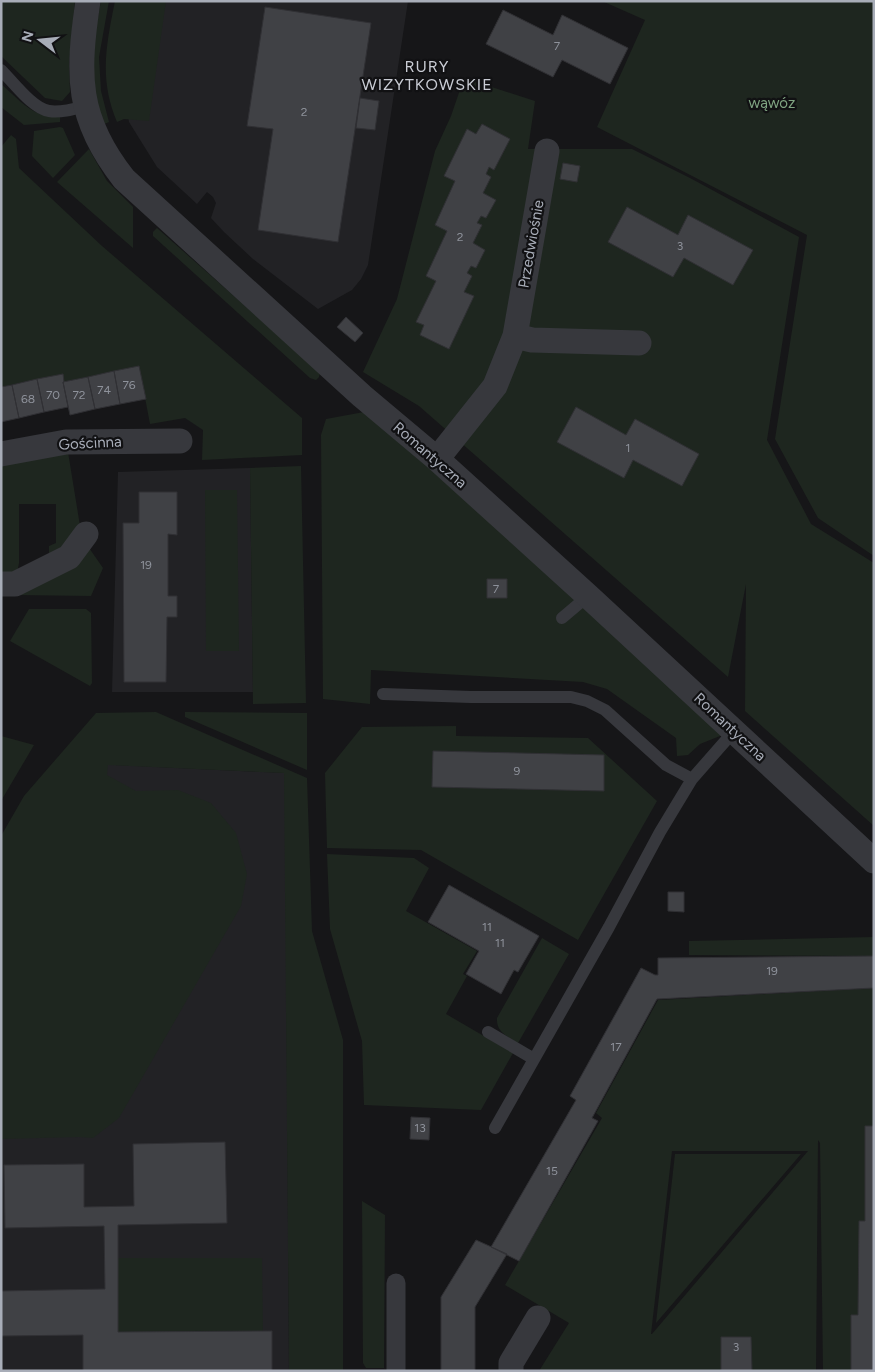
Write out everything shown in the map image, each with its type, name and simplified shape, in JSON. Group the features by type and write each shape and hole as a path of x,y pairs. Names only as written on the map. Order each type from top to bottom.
{"street":[{"name":"Romantyczna","path":"88,1 81,50 82,92 90,122 109,160 124,179 362,396 437,459 588,596 735,730 812,805 874,861"},
{"name":"Przedwiośnie","path":"437,459 496,386 515,336 548,151"},
{"path":"515,336 532,340 639,343"},
{"name":"Gościnna","path":"1,454 66,442 180,441"},
{"path":"1,584 15,584 69,557 86,534"},
{"path":"396,1283 396,1371"},
{"path":"511,1371 511,1363 538,1318"}],"lane":[{"path":"1,70 37,107 48,111 56,111 85,106"},
{"path":"562,618 588,596"},
{"path":"383,694 471,697 572,697 587,700 605,710 666,765 692,779"},
{"path":"494,1128 609,927 660,832 692,779 735,730"},
{"path":"488,1032 534,1058"}],"shaded area":[{"path":"132,1 408,1 368,265 361,279 352,290 318,309 253,259 224,232 211,218 216,203 213,197 207,192 197,204 157,167 129,122 120,70"},
{"path":"250,468 253,692 112,692 118,472"},
{"path":"95,764 285,773 289,1371 1,1371 1,932"}],"green space":[{"path":"1,1 75,1 69,63 70,92 62,101 45,98 1,56"},
{"path":"101,1 109,1 99,57 101,91 109,122 102,125 95,102 92,48"},
{"path":"115,1 166,1 149,121 124,119 117,122 111,106 106,77 106,62"},
{"name":"wąwóz","path":"602,1 874,1 874,556 818,518 775,439 807,235 597,127 645,20"},
{"path":"464,78 535,101 528,149 632,149 799,237 767,440 811,524 874,563 874,826 745,711 746,584 728,677 419,406 363,372 397,299 435,151 451,116"},
{"path":"1,84 34,111 50,116 60,116 60,122 24,125 1,107"},
{"path":"63,128 75,155 53,178 32,156 34,131"},
{"path":"11,135 16,139 19,168 102,246 302,418 302,455 202,460 203,430 185,418 150,424 139,366 64,382 62,374 1,387 1,147"},
{"path":"89,149 107,181 133,207 133,248 57,182"},
{"path":"157,228 320,372 319,377 316,380 310,378 153,236 153,232"},
{"path":"364,412 735,730 700,744 688,755 677,756 676,738 607,689 583,682 371,670 370,704 323,699 321,435 326,419"},
{"path":"68,452 81,532 49,561 49,546 56,543 56,504 19,504 19,563 16,578 1,578 1,465"},
{"path":"301,466 306,703 253,704 250,468"},
{"path":"205,490 237,490 239,651 206,651"},
{"path":"87,545 103,568 91,596 15,595"},
{"path":"29,609 86,609 91,613 92,683 90,686 10,641"},
{"path":"156,712 307,778 312,931 343,1040 343,1371 289,1371 284,773 108,765 107,775 136,791 178,790 211,803 236,833 247,874 241,906 119,1118 93,1138 1,1139 1,836 24,796 96,713"},
{"path":"185,712 307,713 307,770 185,717"},
{"path":"456,726 456,736 588,738 657,801 578,940 421,850 327,848 325,773 362,727"},
{"path":"1,736 34,745 1,801"},
{"path":"327,854 414,858 429,868 406,911 477,951 463,974 467,976 446,1014 513,1053 481,1110 364,1105 362,1041 330,929"},
{"path":"874,937 874,956 689,955 689,941"},
{"path":"542,938 569,954 518,1043 500,1030 497,1018"},
{"path":"874,988 874,1371 823,1371 820,1143 818,1140 816,1371 539,1371 569,1323 505,1285 602,1118 596,1113 658,1000","holes":["672,1151 808,1151 652,1334 651,1334"]},
{"path":"675,1154 801,1154 656,1323"},
{"path":"362,1201 385,1215 384,1368 366,1368 363,1363"},
{"path":"118,1258 262,1258 263,1331 118,1332"}],"building":[{"path":"265,7 371,23 338,242 258,230 273,129 247,126"},
{"path":"503,10 553,35 562,15 628,48 610,84 562,60 553,77 486,44"},
{"path":"360,98 379,101 375,130 356,128"},
{"path":"482,124 510,139 494,170 489,167 486,174 491,177 483,193 496,200 486,218 481,216 477,223 482,225 473,243 485,250 476,268 471,266 467,273 472,276 464,292 474,296 449,349 420,335 424,325 416,322 436,281 426,276 447,231 435,225 455,181 444,176 467,129 476,134"},
{"path":"563,163 580,166 577,182 560,179"},
{"path":"627,207 678,235 688,215 753,250 733,285 684,258 673,277 608,242"},
{"path":"346,317 363,333 355,342 337,327"},
{"path":"139,366 146,399 120,404 114,371"},
{"path":"114,371 120,404 95,409 88,377"},
{"path":"63,374 68,407 44,412 37,379"},
{"path":"88,377 95,409 70,415 63,382"},
{"path":"37,379 44,412 19,418 12,385"},
{"path":"12,385 19,418 1,422 1,387"},
{"path":"576,407 626,435 635,419 699,454 682,486 633,460 624,478 557,442"},
{"path":"139,492 177,492 177,535 168,534 168,596 177,596 177,617 167,617 166,682 124,682 123,523 139,523"},
{"path":"487,579 507,579 507,598 487,598"},
{"path":"433,751 604,755 604,791 432,787"},
{"path":"449,885 539,936 518,972 514,970 501,994 466,974 479,951 428,922"},
{"path":"668,892 684,892 684,912 668,911"},
{"path":"874,956 874,988 657,999 592,1118 598,1121 519,1261 491,1247 576,1100 570,1096 641,968 658,975 658,958"},
{"path":"411,1117 430,1118 429,1140 410,1139"},
{"path":"865,1126 874,1126 874,1371 851,1371 851,1315 858,1315 859,1221 865,1221"},
{"path":"225,1142 227,1223 118,1225 118,1332 272,1331 272,1371 83,1371 83,1335 1,1336 1,1291 105,1289 104,1226 5,1228 4,1165 84,1164 84,1207 134,1206 133,1144"},
{"path":"476,1240 507,1254 475,1307 475,1371 441,1371 441,1297"},
{"path":"721,1337 751,1337 752,1371 721,1371"}],"district":[{"name":"RURY WIZYTKOWSKIE","path":"427,75"}]}
